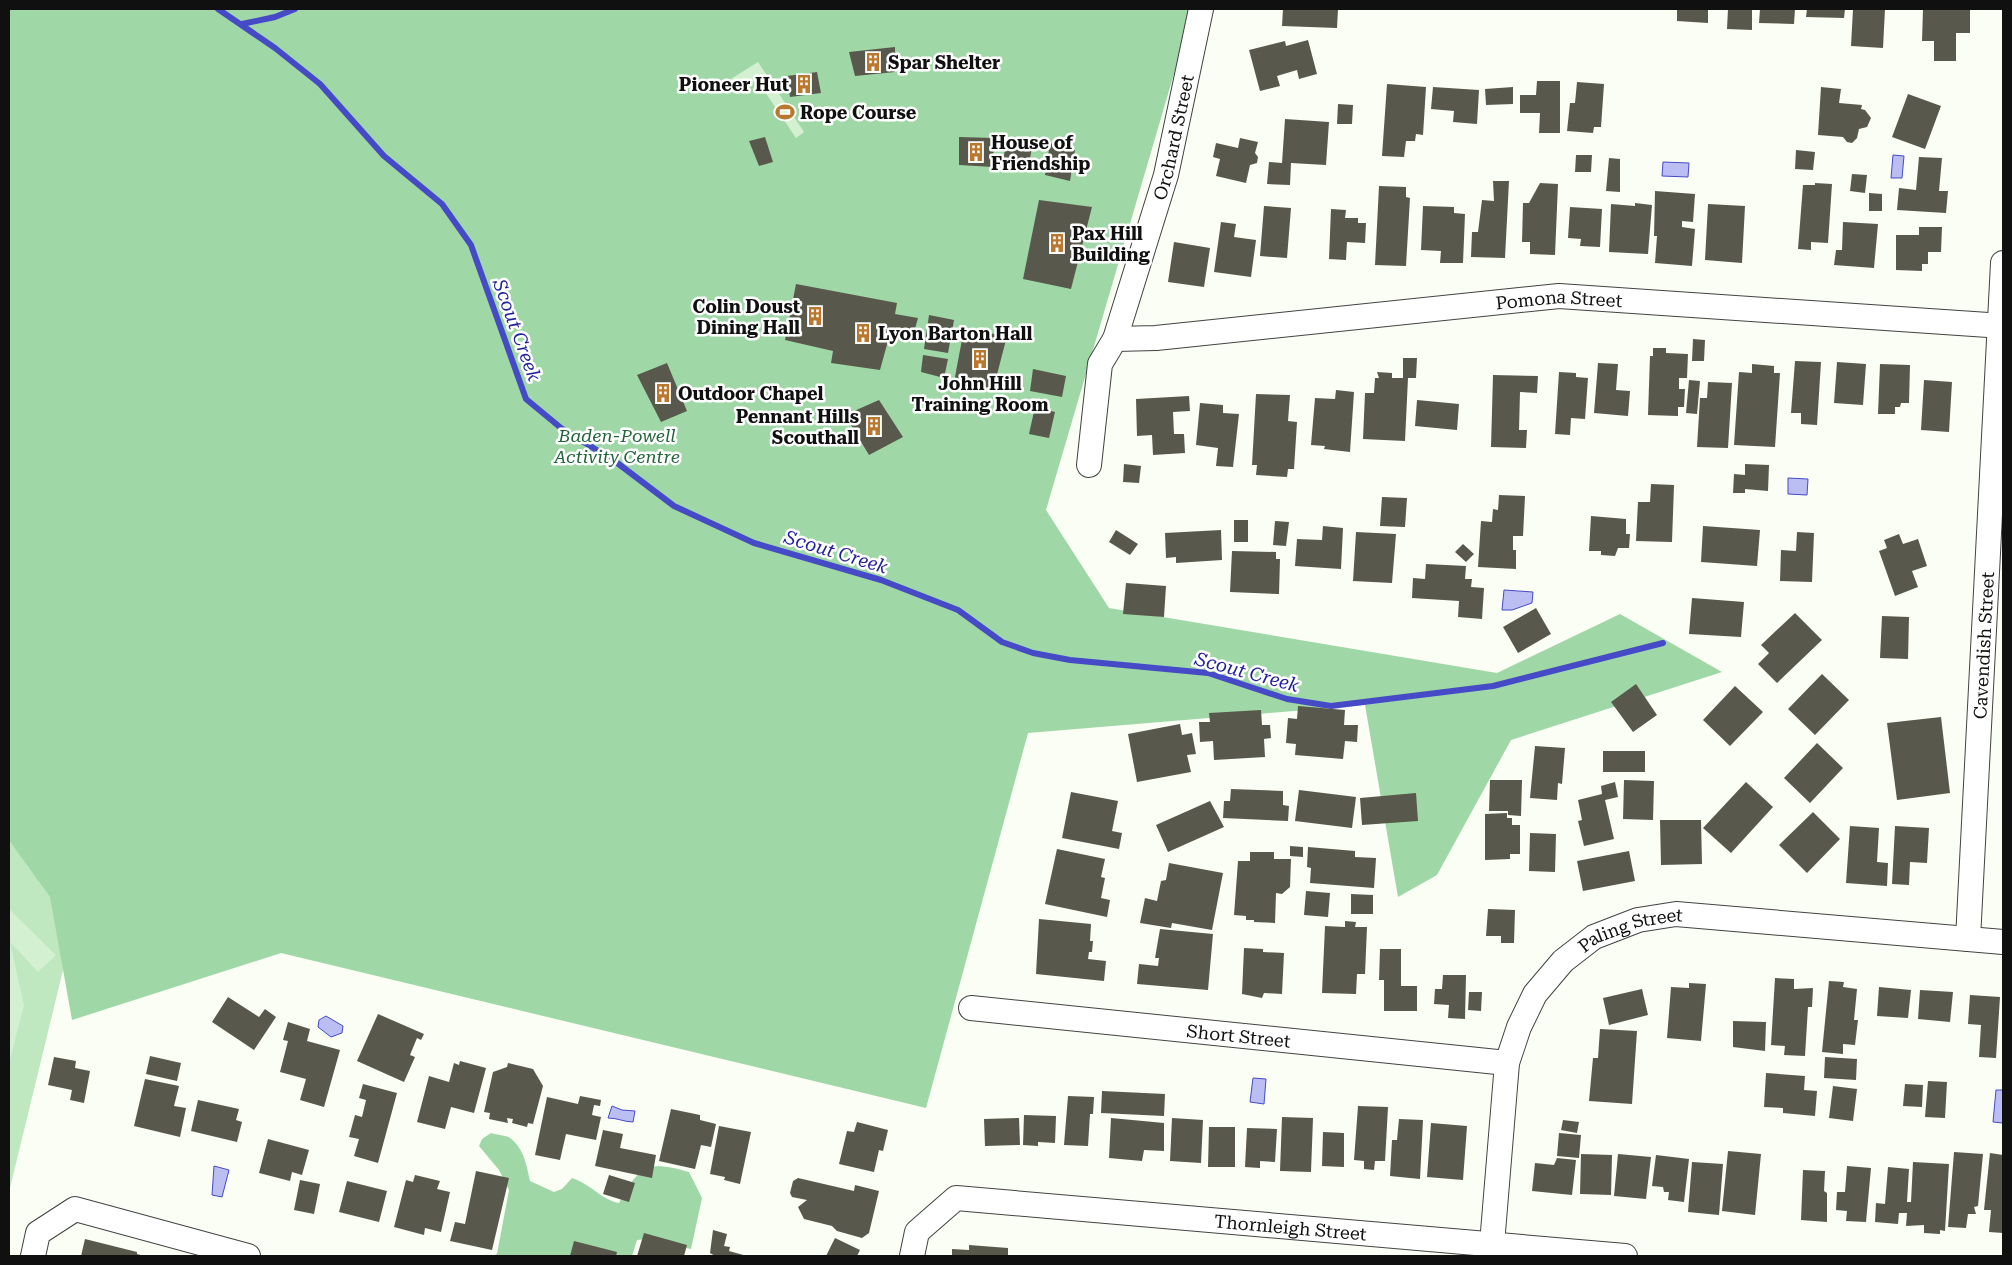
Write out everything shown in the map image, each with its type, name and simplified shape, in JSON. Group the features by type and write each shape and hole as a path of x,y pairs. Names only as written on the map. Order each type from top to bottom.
{"street":[{"name":"Orchard Street","path":"1089,465 1100,364 1115,339 1166,175 1202,9"},
{"name":"Cavendish Street","path":"1968,939 2002,326 2003,263"},
{"name":"Pomona Street","path":"1115,339 1156,338 1559,296 2002,326"},
{"name":"Paling Street","path":"1491,1250 1507,1064 1519,1027 1535,994 1564,961 1594,937 1638,920 1676,914 2003,942"},
{"name":"Short Street","path":"971,1008 1507,1064"},
{"name":"Thornleigh Street","path":"912,1256 918,1232 956,1198 1491,1250 1625,1256"},
{"path":"33,1256 38,1233 75,1209 248,1256"}],"green space":[{"name":"Baden-Powell Activity Centre","path":"9,9 1193,9 1046,510 1109,608 1497,673 1620,614 1722,672 1511,740 1437,875 1398,897 1365,705 1028,733 926,1108 281,953 72,1020 50,897 9,840"},
{"name":"Rope Course","path":"758,62 804,132 796,138 757,80 730,93 723,84"},
{"path":"9,723 75,921 9,1192"},
{"path":"9,909 56,955 38,972 10,942 24,1005 9,1064"},
{"path":"491,1133 508,1137 515,1142 524,1158 530,1181 554,1192 562,1189 572,1178 606,1198 619,1203 633,1180 646,1169 663,1166 689,1172 702,1198 691,1249 648,1239 637,1240 632,1256 493,1256 497,1254 509,1190 499,1170 479,1146 482,1139"}],"water":[{"path":"1893,155 1904,156 1902,178 1891,178"},
{"path":"1663,162 1689,163 1688,177 1662,176"},
{"path":"1788,478 1808,479 1807,495 1788,494"},
{"path":"1504,590 1533,592 1532,603 1512,610 1502,610"},
{"path":"326,1016 343,1026 342,1033 331,1037 318,1027 319,1020"},
{"path":"1253,1078 1266,1079 1264,1104 1250,1102"},
{"path":"1996,1090 2003,1090 2003,1123 1993,1122"},
{"path":"612,1106 622,1110 635,1111 633,1122 608,1118"},
{"path":"214,1166 229,1170 222,1197 212,1195"}],"building":[{"path":"1283,9 1338,9 1337,28 1282,26"},
{"path":"1677,9 1708,9 1708,23 1677,21"},
{"path":"1728,9 1752,9 1752,30 1727,29"},
{"path":"1760,9 1795,9 1794,24 1759,23"},
{"path":"1807,9 1845,9 1844,18 1806,17"},
{"path":"1853,9 1885,9 1883,48 1851,46"},
{"path":"1923,9 1970,9 1970,33 1956,33 1956,61 1934,61 1934,41 1922,41"},
{"path":"1308,40 1317,74 1299,79 1297,70 1277,76 1280,86 1260,91 1249,50 1285,41 1286,46"},
{"name":"Spar Shelter","path":"895,47 895,72 855,76 849,52"},
{"name":"Pioneer Hut","path":"817,72 821,93 790,97 787,76"},
{"path":"1537,81 1560,81 1560,133 1539,133 1540,113 1520,113 1520,95 1536,95"},
{"path":"1577,82 1604,84 1601,127 1594,127 1593,133 1567,131 1570,103 1575,103"},
{"path":"1387,84 1426,87 1423,135 1416,134 1415,141 1406,141 1404,157 1382,156"},
{"path":"1433,87 1479,90 1477,124 1453,122 1454,111 1431,109"},
{"path":"1513,87 1513,104 1486,105 1485,89"},
{"path":"1821,87 1841,89 1839,103 1862,105 1861,109 1865,110 1871,118 1867,127 1859,129 1857,138 1852,143 1847,142 1843,137 1818,135"},
{"path":"1908,94 1941,106 1925,149 1892,137"},
{"path":"1338,104 1353,105 1352,124 1337,124"},
{"path":"1285,119 1329,122 1326,165 1291,163 1290,185 1267,184 1269,162 1282,163"},
{"path":"765,137 773,162 759,166 749,141"},
{"name":"House of Friendship","path":"959,137 994,138 993,167 959,165"},
{"path":"1240,138 1258,142 1255,153 1258,157 1257,163 1250,165 1246,183 1216,176 1220,159 1213,157 1216,143 1238,148"},
{"path":"1006,143 1032,147 1028,171 1002,168"},
{"path":"1050,143 1075,150 1070,181 1045,175"},
{"path":"1796,150 1815,152 1813,170 1795,169"},
{"path":"1576,155 1592,155 1591,172 1575,172"},
{"path":"1919,157 1942,158 1939,191 1948,191 1946,213 1897,210 1899,188 1916,190"},
{"path":"1609,158 1620,159 1620,192 1606,191"},
{"path":"1852,174 1867,175 1865,193 1850,191"},
{"path":"1493,181 1509,181 1505,258 1471,257 1472,232 1478,232 1482,200 1494,201"},
{"path":"1540,183 1558,184 1555,255 1530,254 1530,242 1522,242 1523,203 1529,203"},
{"path":"1815,183 1832,184 1828,243 1811,242 1811,250 1798,249 1803,185 1815,185"},
{"path":"1379,186 1406,187 1406,197 1410,198 1406,266 1375,265"},
{"path":"1655,191 1695,194 1693,222 1682,221 1682,227 1695,229 1692,266 1655,263 1657,236 1654,236"},
{"path":"1869,193 1882,194 1882,211 1869,211"},
{"name":"Pax Hill Building","path":"1039,200 1092,207 1071,289 1023,279"},
{"path":"1635,203 1652,205 1648,254 1609,252 1611,204 1635,206"},
{"path":"1708,204 1745,206 1742,263 1705,260"},
{"path":"1264,206 1291,208 1287,258 1260,256"},
{"path":"1423,206 1454,207 1454,213 1465,214 1463,263 1440,263 1441,251 1421,250"},
{"path":"1570,207 1602,209 1600,247 1580,246 1581,239 1568,238"},
{"path":"1331,209 1346,210 1345,218 1358,218 1358,223 1366,223 1365,243 1347,242 1346,260 1329,259"},
{"path":"1221,222 1236,224 1234,237 1256,240 1251,277 1214,272"},
{"path":"1843,222 1878,224 1874,268 1834,265 1836,250 1842,250"},
{"path":"1919,227 1942,227 1941,252 1928,252 1928,264 1922,264 1922,271 1896,270 1896,235 1919,235"},
{"path":"1174,242 1210,248 1204,287 1168,282"},
{"path":"796,284 897,303 895,314 918,318 913,336 891,330 880,370 831,363 833,351 785,340"},
{"path":"929,315 954,320 948,353 924,349"},
{"name":"John Hill Training Room","path":"964,329 1007,336 993,390 954,382"},
{"path":"1693,339 1705,340 1704,361 1692,361"},
{"path":"1653,348 1666,348 1666,353 1688,354 1687,378 1679,378 1679,389 1685,389 1684,407 1678,407 1678,416 1648,415 1650,356 1653,356"},
{"path":"923,355 948,359 944,378 921,372"},
{"path":"1403,358 1417,358 1416,378 1408,378 1405,441 1363,439 1365,393 1374,393 1375,378 1379,378 1377,372 1392,373 1392,378 1403,378"},
{"path":"1795,361 1821,362 1817,425 1801,424 1801,413 1791,413"},
{"path":"1837,362 1866,364 1863,405 1834,403"},
{"name":"Outdoor Chapel","path":"667,363 687,411 661,422 637,375"},
{"path":"1598,363 1618,364 1616,390 1630,391 1628,416 1594,413"},
{"path":"1752,364 1774,366 1774,373 1780,373 1775,447 1734,445 1739,372 1752,373"},
{"path":"1880,364 1910,365 1909,403 1901,403 1900,407 1895,407 1895,414 1878,414"},
{"path":"1033,369 1066,376 1062,397 1030,391"},
{"path":"1559,372 1576,373 1576,377 1588,378 1585,419 1571,418 1570,435 1555,434"},
{"path":"1493,375 1538,376 1537,393 1520,392 1519,430 1527,430 1526,448 1491,447"},
{"path":"1689,380 1700,381 1697,414 1686,413"},
{"path":"1924,380 1952,382 1949,432 1921,430"},
{"path":"1708,382 1732,383 1728,448 1697,447 1700,398 1707,398"},
{"path":"1336,390 1354,392 1350,452 1324,449 1325,446 1311,445 1315,398 1335,399"},
{"path":"1256,394 1290,395 1288,421 1297,422 1294,469 1288,469 1287,477 1256,475 1257,465 1252,465"},
{"path":"1189,396 1190,411 1173,412 1174,434 1184,434 1185,453 1153,455 1152,435 1137,436 1136,399"},
{"name":"Pennant Hills Scouthall","path":"879,400 903,437 869,455 845,415"},
{"path":"1417,400 1459,404 1457,430 1415,426"},
{"path":"1200,403 1223,405 1223,413 1239,414 1233,467 1216,466 1218,448 1196,445"},
{"path":"1035,407 1055,412 1049,438 1029,434"},
{"path":"1124,464 1141,466 1139,483 1123,482"},
{"path":"1745,464 1769,465 1768,491 1745,489 1745,493 1733,493 1734,474 1745,475"},
{"path":"1651,484 1674,485 1672,542 1636,541 1638,502 1650,502"},
{"path":"1499,495 1525,496 1523,536 1513,536 1513,550 1516,550 1516,569 1478,567 1481,521 1492,522 1493,509 1498,510"},
{"path":"1382,497 1407,498 1405,527 1380,526"},
{"path":"1591,516 1626,519 1626,534 1630,534 1629,548 1618,548 1615,556 1601,555 1601,551 1589,551"},
{"path":"1234,520 1248,520 1248,542 1234,542"},
{"path":"1275,521 1289,522 1286,546 1273,545"},
{"path":"1323,526 1343,528 1341,569 1295,566 1297,539 1322,540"},
{"path":"1703,526 1760,530 1757,566 1701,562"},
{"path":"1116,530 1138,544 1130,555 1109,542"},
{"path":"1221,530 1222,560 1176,563 1176,557 1166,558 1165,533"},
{"path":"1356,532 1396,534 1392,583 1353,581"},
{"path":"1797,532 1814,533 1812,582 1780,581 1781,550 1796,551"},
{"path":"1899,534 1903,544 1918,539 1927,566 1912,571 1918,587 1895,596 1879,551 1887,548 1884,540"},
{"path":"1463,544 1474,554 1466,562 1455,552"},
{"path":"1232,551 1276,552 1276,559 1280,559 1279,594 1230,592"},
{"path":"1426,564 1466,566 1465,579 1472,579 1471,587 1484,588 1482,619 1458,617 1459,601 1412,598 1413,578 1425,579"},
{"path":"1126,583 1166,586 1164,617 1123,614"},
{"path":"1692,598 1744,602 1741,637 1689,634"},
{"path":"1536,608 1551,634 1518,653 1503,627"},
{"path":"1795,613 1822,640 1777,683 1758,664 1769,653 1761,645"},
{"path":"1882,616 1909,617 1908,659 1880,658"},
{"path":"1822,674 1849,700 1815,735 1788,709"},
{"path":"1636,684 1657,715 1633,732 1611,702"},
{"path":"1735,686 1763,712 1730,746 1703,720"},
{"path":"1298,706 1345,710 1344,725 1358,725 1357,742 1345,741 1343,759 1295,755 1296,744 1286,743 1288,718 1297,719"},
{"path":"1261,710 1262,725 1270,725 1271,738 1264,739 1265,757 1214,760 1213,741 1200,742 1199,722 1210,722 1209,713"},
{"path":"1941,717 1950,793 1897,800 1887,723"},
{"path":"1180,724 1182,735 1192,733 1196,754 1187,755 1191,772 1137,782 1128,734"},
{"path":"1817,743 1843,768 1810,803 1784,778"},
{"path":"1535,746 1565,748 1562,784 1558,783 1557,800 1530,798"},
{"path":"1603,751 1645,751 1645,772 1603,772"},
{"path":"1490,780 1522,780 1521,816 1508,815 1508,811 1489,811"},
{"path":"1624,780 1654,781 1653,820 1623,819"},
{"path":"1615,782 1618,797 1605,800 1614,839 1584,846 1578,821 1582,820 1578,800 1602,794 1601,786"},
{"path":"1746,782 1773,807 1731,853 1703,828"},
{"path":"1231,789 1283,791 1283,805 1289,806 1288,821 1223,818 1224,801 1230,801"},
{"path":"1299,790 1356,797 1352,828 1295,821"},
{"path":"1071,792 1118,801 1112,831 1122,833 1119,849 1062,838"},
{"path":"1416,793 1418,821 1362,825 1360,798"},
{"path":"1210,801 1224,827 1168,852 1156,825"},
{"path":"1813,812 1840,839 1807,873 1779,845"},
{"path":"1507,813 1507,818 1512,818 1512,825 1520,825 1520,854 1510,854 1510,859 1485,860 1485,814"},
{"path":"1660,820 1701,820 1702,864 1661,865"},
{"path":"1850,826 1879,828 1877,862 1888,863 1887,886 1846,883"},
{"path":"1895,826 1929,828 1927,863 1910,862 1909,885 1892,884"},
{"path":"1530,833 1556,834 1555,872 1529,871"},
{"path":"1290,846 1303,847 1303,857 1290,856"},
{"path":"1308,847 1355,851 1355,857 1376,858 1374,888 1310,883 1311,868 1307,867"},
{"path":"1057,849 1105,859 1101,877 1105,878 1101,898 1110,900 1107,917 1045,904"},
{"path":"1629,851 1635,881 1583,891 1577,861"},
{"path":"1250,852 1274,852 1274,859 1291,859 1290,887 1282,894 1276,893 1275,923 1254,922 1254,920 1246,920 1246,916 1234,915 1238,861 1250,861"},
{"path":"1169,863 1223,873 1212,930 1172,923 1171,928 1140,923 1145,898 1157,901 1161,881 1166,880"},
{"path":"1306,891 1330,893 1328,917 1304,915"},
{"path":"1351,894 1373,895 1373,914 1351,914"},
{"path":"1488,909 1515,910 1514,943 1501,943 1501,936 1486,936"},
{"path":"1039,919 1091,924 1090,941 1093,941 1092,952 1089,952 1088,959 1106,961 1104,981 1036,974"},
{"path":"1345,921 1356,922 1355,927 1367,927 1365,974 1357,974 1356,994 1322,993 1325,926 1345,927"},
{"path":"1160,929 1213,934 1208,990 1137,984 1139,964 1158,966 1159,958 1155,958"},
{"path":"1244,948 1263,949 1263,952 1284,953 1282,994 1264,993 1262,998 1242,994"},
{"path":"1380,949 1401,949 1401,986 1417,986 1417,1011 1384,1011 1384,980 1379,980"},
{"path":"1443,975 1466,975 1465,1019 1448,1018 1449,1005 1434,1004 1435,989 1442,989"},
{"path":"1775,978 1794,979 1794,989 1813,988 1812,1007 1808,1007 1805,1056 1784,1055 1785,1046 1771,1045"},
{"path":"1829,981 1844,982 1843,987 1857,989 1854,1020 1858,1020 1855,1045 1843,1044 1843,1054 1822,1052"},
{"path":"1689,983 1706,984 1701,1041 1667,1038 1671,987 1689,988"},
{"path":"1879,987 1911,990 1908,1018 1877,1016"},
{"path":"1642,989 1648,1015 1609,1025 1603,998"},
{"path":"1920,990 1953,992 1950,1022 1918,1019"},
{"path":"1469,992 1482,992 1481,1011 1468,1010"},
{"path":"1970,995 2000,997 1996,1058 1979,1057 1981,1025 1968,1024"},
{"path":"228,997 259,1017 265,1009 276,1017 254,1050 212,1022"},
{"path":"378,1014 424,1034 421,1040 417,1038 410,1055 415,1057 404,1082 357,1061"},
{"path":"1733,1021 1766,1022 1765,1051 1733,1047"},
{"path":"288,1022 310,1029 307,1041 340,1050 324,1107 300,1100 306,1079 280,1072 288,1041 283,1040"},
{"path":"1600,1029 1637,1031 1632,1104 1589,1101 1593,1058 1598,1058"},
{"path":"150,1056 181,1063 177,1081 146,1074"},
{"path":"54,1057 76,1061 75,1068 90,1071 84,1103 70,1100 72,1090 48,1085"},
{"path":"1825,1057 1857,1059 1856,1080 1824,1078"},
{"path":"460,1061 486,1068 474,1113 451,1107 445,1129 417,1122 429,1076 449,1082 454,1063 459,1065"},
{"path":"508,1063 533,1069 543,1086 533,1124 528,1123 527,1127 512,1123 513,1119 507,1118 508,1123 489,1119 490,1113 484,1112 493,1072 507,1067"},
{"path":"1766,1073 1805,1076 1804,1090 1817,1091 1815,1116 1783,1113 1783,1108 1764,1107"},
{"path":"145,1079 179,1086 174,1106 186,1108 180,1137 134,1126"},
{"path":"1928,1081 1947,1082 1945,1118 1925,1117"},
{"path":"363,1084 397,1093 378,1163 354,1156 359,1139 349,1137 355,1115 362,1117 366,1100 359,1098"},
{"path":"1905,1084 1923,1085 1922,1107 1903,1106"},
{"path":"1833,1086 1857,1089 1853,1121 1829,1118"},
{"path":"1102,1091 1165,1094 1164,1116 1101,1113"},
{"path":"580,1096 601,1100 600,1106 594,1105 592,1115 601,1117 596,1140 566,1134 560,1160 535,1155 547,1097 578,1104"},
{"path":"1068,1096 1094,1097 1093,1114 1090,1114 1088,1146 1064,1145"},
{"path":"198,1100 239,1109 236,1120 242,1122 237,1142 191,1131"},
{"path":"1358,1106 1388,1107 1385,1161 1375,1161 1374,1170 1364,1169 1364,1161 1354,1160"},
{"path":"671,1109 700,1115 700,1120 716,1124 711,1147 701,1145 695,1169 659,1161"},
{"path":"1024,1115 1056,1116 1055,1143 1038,1142 1038,1146 1023,1145"},
{"path":"1282,1117 1313,1118 1311,1172 1280,1171"},
{"path":"1019,1118 1020,1145 985,1146 984,1119"},
{"path":"1111,1118 1164,1123 1164,1151 1144,1150 1142,1161 1109,1158"},
{"path":"1172,1118 1203,1120 1201,1163 1170,1161"},
{"path":"1399,1119 1423,1120 1420,1179 1390,1176 1392,1140 1397,1140"},
{"path":"1563,1120 1579,1122 1577,1133 1561,1130"},
{"path":"857,1122 888,1130 883,1151 879,1150 874,1172 839,1164 847,1131 854,1132"},
{"path":"1431,1123 1467,1126 1463,1180 1427,1177"},
{"path":"719,1126 751,1132 740,1184 724,1180 725,1177 710,1174"},
{"path":"1209,1127 1235,1127 1235,1167 1208,1167"},
{"path":"1247,1128 1277,1129 1275,1162 1260,1161 1260,1168 1245,1167"},
{"path":"603,1130 623,1134 620,1148 656,1155 652,1178 595,1166"},
{"path":"1323,1132 1344,1133 1344,1167 1322,1166"},
{"path":"1559,1133 1581,1135 1579,1158 1557,1156"},
{"path":"268,1139 309,1150 302,1175 292,1172 290,1181 259,1173"},
{"path":"1728,1151 1761,1154 1755,1215 1722,1211"},
{"path":"1954,1152 1983,1154 1978,1206 1974,1207 1976,1214 1968,1214 1966,1228 1948,1227"},
{"path":"1990,1153 2003,1155 2003,1233 1989,1232 1991,1210 1984,1210"},
{"path":"1581,1154 1612,1155 1611,1195 1580,1194"},
{"path":"1618,1154 1651,1157 1646,1199 1614,1196"},
{"path":"1656,1155 1689,1159 1684,1202 1668,1200 1669,1192 1664,1192 1663,1187 1652,1186"},
{"path":"1557,1158 1576,1160 1572,1195 1532,1191 1535,1163 1554,1165"},
{"path":"1692,1162 1723,1164 1719,1215 1688,1212"},
{"path":"1913,1162 1949,1164 1945,1231 1940,1230 1940,1234 1924,1233 1924,1225 1906,1226 1907,1213 1899,1213 1898,1224 1875,1222 1876,1203 1885,1204 1888,1167 1909,1169 1907,1202 1911,1202"},
{"path":"1847,1166 1871,1168 1866,1222 1846,1221 1847,1211 1836,1210 1837,1192 1845,1192"},
{"path":"1803,1170 1825,1171 1824,1191 1827,1193 1827,1222 1801,1220"},
{"path":"476,1171 509,1178 492,1250 450,1241 455,1222 465,1224"},
{"path":"415,1175 440,1181 437,1189 450,1192 441,1232 425,1228 424,1235 394,1227 406,1180 413,1182"},
{"path":"609,1175 635,1183 629,1202 603,1194"},
{"path":"798,1178 854,1191 855,1185 879,1191 869,1233 862,1238 837,1231 832,1226 804,1219 798,1207 807,1200 792,1197 790,1193 793,1181"},
{"path":"300,1180 320,1184 314,1214 294,1210"},
{"path":"347,1181 387,1191 379,1222 339,1212"},
{"path":"713,1230 727,1234 724,1246 730,1247 729,1251 747,1256 715,1256 710,1253"},
{"path":"644,1233 687,1245 684,1256 637,1256"},
{"path":"835,1238 860,1250 857,1256 826,1256"},
{"path":"85,1239 137,1252 137,1254 144,1256 81,1256"},
{"path":"574,1241 617,1252 616,1256 570,1256"},
{"path":"969,1245 1008,1248 1008,1256 952,1256 952,1249 969,1250"}],"waterway":[{"name":"Scout Creek","path":"218,9 275,48 320,84 384,156 442,204 471,245 526,399 561,428 616,462 674,506 754,543 881,580 958,610 1002,642 1033,653 1070,660 1208,673 1287,699 1331,706 1493,686 1663,643"},
{"path":"242,24 275,17 295,9"}],"place":[{"name":"Spar Shelter","path":"873,62"},
{"name":"Pioneer Hut","path":"804,84"},
{"name":"Rope Course","path":"785,112"},
{"name":"House of Friendship","path":"976,152"},
{"name":"Pax Hill Building","path":"1057,243"},
{"name":"Colin Doust Dining Hall","path":"815,316"},
{"name":"Lyon Barton Hall","path":"863,333"},
{"name":"John Hill Training Room","path":"980,359"},
{"name":"Outdoor Chapel","path":"663,393"},
{"name":"Pennant Hills Scouthall","path":"874,426"}]}
